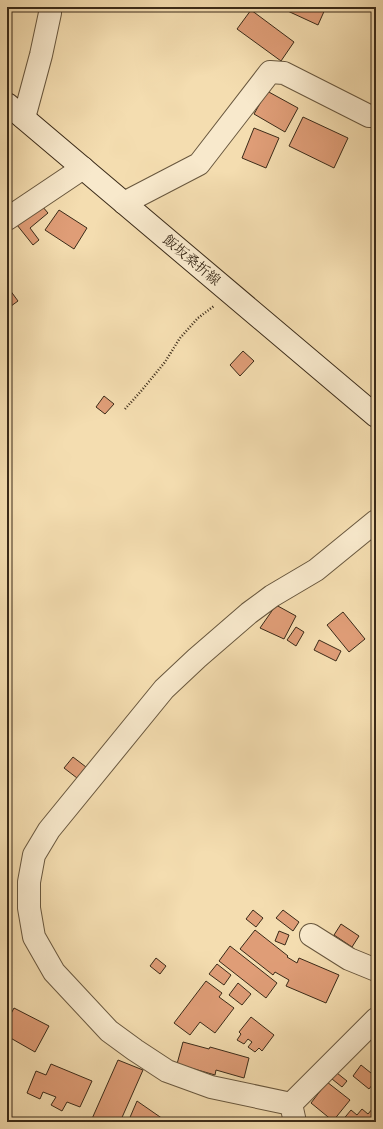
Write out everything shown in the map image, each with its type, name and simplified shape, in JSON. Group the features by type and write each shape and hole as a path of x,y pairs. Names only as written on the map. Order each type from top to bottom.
{"street":[{"path":"24,118 42,55 50,7"},
{"path":"124,203 199,164 270,72 284,73 369,116"},
{"name":"飯坂桑折線","path":"7,104 376,416"},
{"path":"7,218 83,168"},
{"path":"376,521 316,570 272,596 249,612 164,689 49,830 34,855 29,882 29,908 34,937 54,972 109,1031 166,1071 293,1113 376,1019"},
{"path":"311,935 349,959 376,970"}],"path":[{"path":"125,408 165,362 184,333 198,318 230,293"}],"building":[{"path":"279,7 326,7 318,25"},
{"path":"251,10 294,42 281,61 237,29"},
{"path":"267,91 298,108 285,132 254,114"},
{"path":"303,117 348,138 334,168 289,146"},
{"path":"254,128 279,138 266,168 242,158"},
{"path":"42,206 48,213 30,228 39,240 33,245 17,225"},
{"path":"59,210 87,228 74,249 45,230"},
{"path":"7,286 18,301 7,309"},
{"path":"243,351 254,361 240,376 230,365"},
{"path":"104,396 114,404 105,414 96,407"},
{"path":"276,605 296,616 284,639 260,628"},
{"path":"343,612 365,639 349,652 327,625"},
{"path":"296,627 304,632 296,646 287,640"},
{"path":"319,640 341,651 336,661 314,650"},
{"path":"73,757 86,767 77,778 64,768"},
{"path":"253,910 263,918 256,927 246,919"},
{"path":"283,910 299,922 293,931 276,918"},
{"path":"341,924 359,936 352,947 334,935"},
{"path":"255,930 288,956 287,957 297,963 299,958 339,975 326,1003 286,986 289,980 275,972 273,975 240,949"},
{"path":"279,931 289,935 285,945 275,941"},
{"path":"230,946 277,983 266,998 219,961"},
{"path":"156,958 166,966 160,974 150,966"},
{"path":"217,964 231,975 224,985 209,974"},
{"path":"206,981 222,993 219,997 234,1008 215,1033 200,1022 190,1035 174,1023"},
{"path":"238,983 251,994 242,1005 229,995"},
{"path":"14,1008 49,1026 35,1052 7,1036 7,1021"},
{"path":"251,1017 274,1035 262,1051 259,1048 255,1052 248,1047 252,1042 248,1039 244,1044 237,1040 241,1034 239,1032"},
{"path":"183,1042 209,1049 210,1047 249,1058 244,1078 216,1070 215,1075 177,1064"},
{"path":"118,1060 143,1070 120,1122 91,1121"},
{"path":"51,1064 92,1081 80,1107 67,1102 62,1111 51,1105 56,1097 43,1092 40,1099 27,1093 36,1071 46,1075"},
{"path":"361,1065 376,1077 376,1080 369,1089 353,1076"},
{"path":"337,1073 347,1081 342,1087 332,1079"},
{"path":"327,1082 350,1100 333,1121 311,1103"},
{"path":"137,1101 163,1119 162,1122 128,1122"},
{"path":"373,1108 376,1110 376,1122 341,1122 351,1110 357,1115 362,1109 368,1114"}]}
